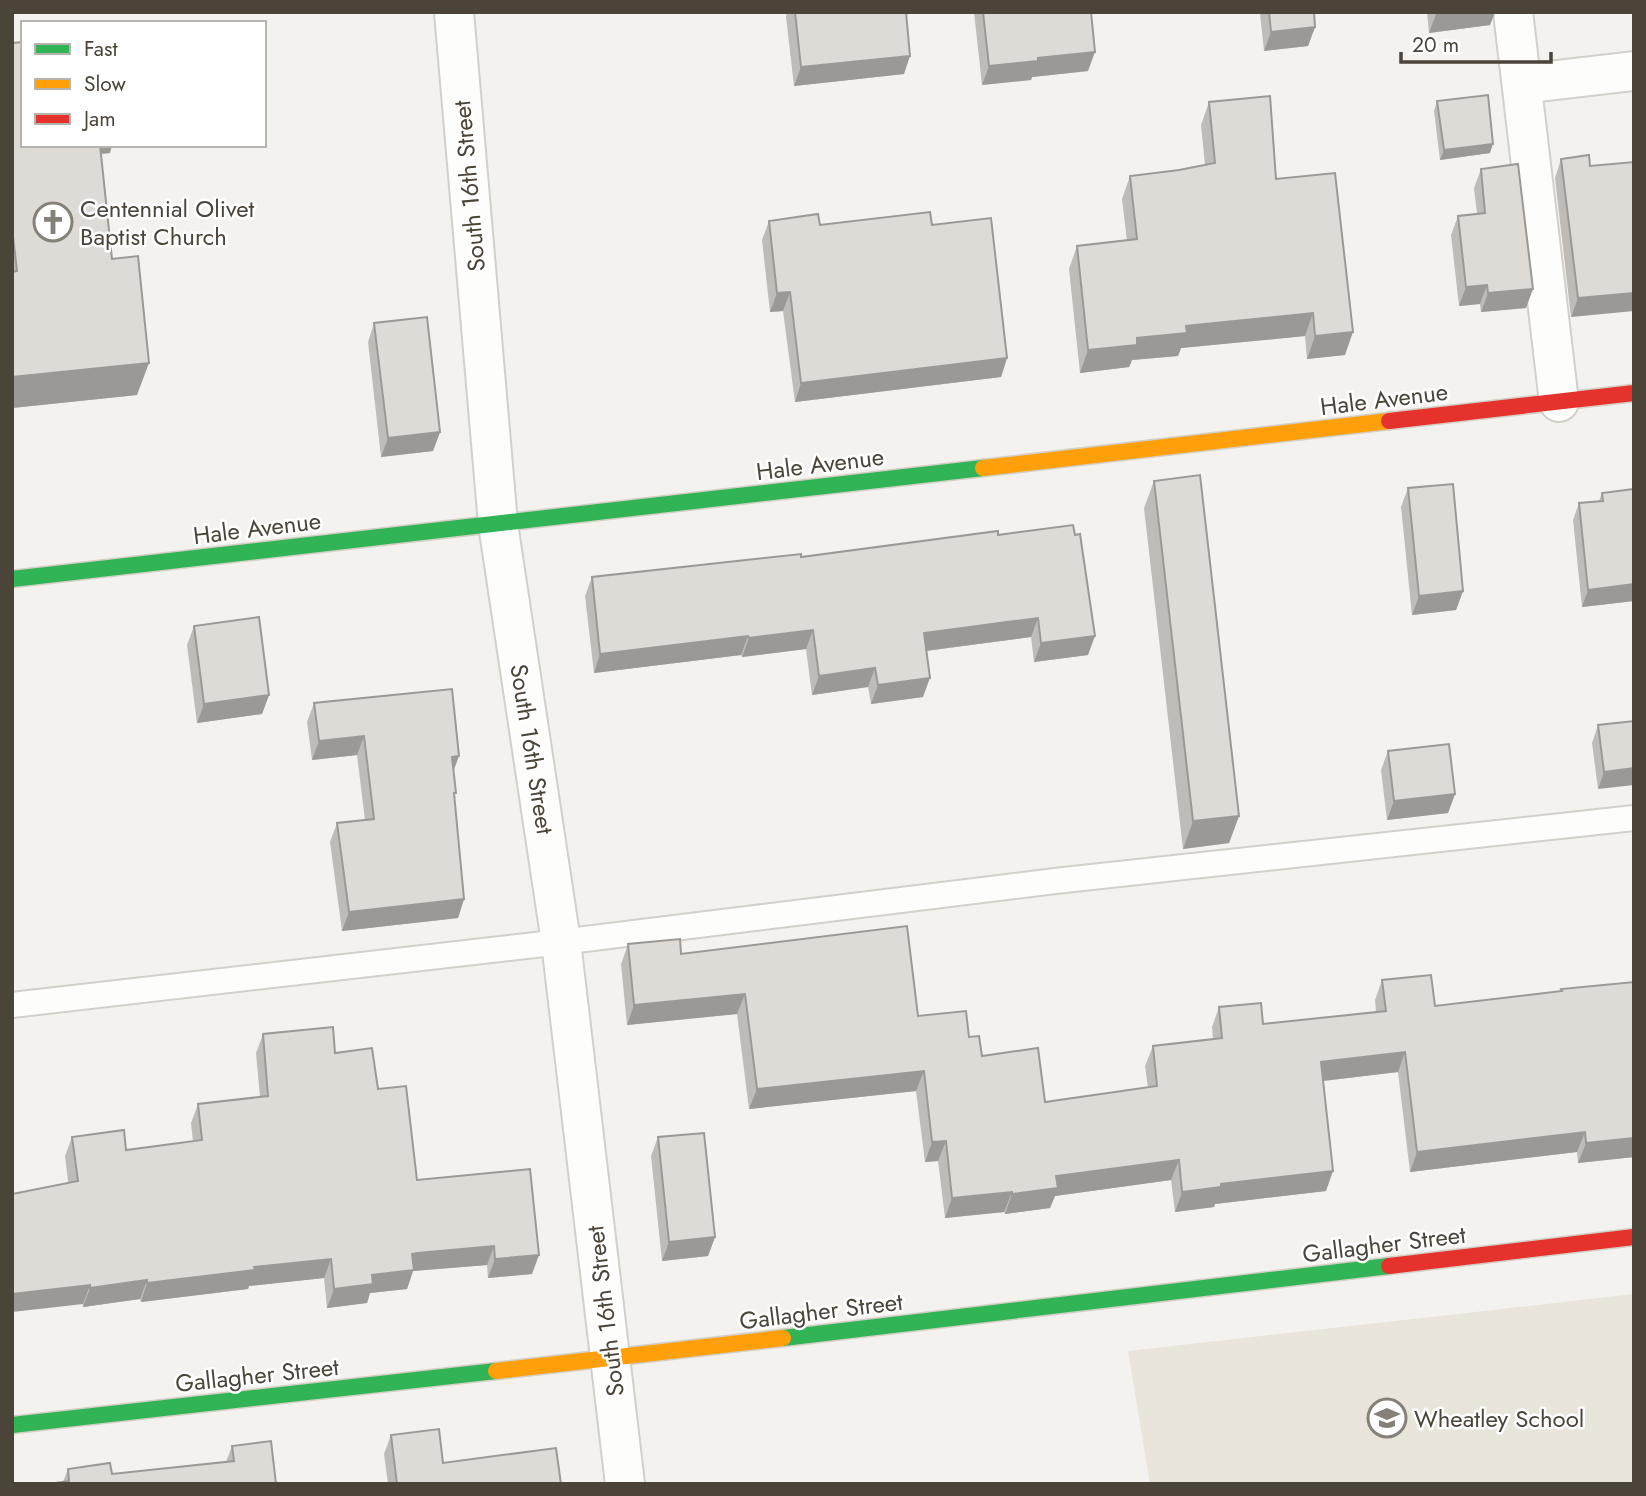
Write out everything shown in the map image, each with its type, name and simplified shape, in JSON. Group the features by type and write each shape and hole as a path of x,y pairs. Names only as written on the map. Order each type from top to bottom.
{"street":[{"name":"South 16th Street","path":"454,12 498,524 561,942 625,1484"},
{"path":"1513,12 1559,402"},
{"path":"1522,84 1634,71"},
{"name":"Hale Avenue","path":"12,579 1634,393"},
{"name":"Gallagher Street","path":"12,1425 611,1359 1634,1237"}],"lane":[{"path":"12,1005 561,942 1041,882 1634,818"}],"shaded area":[{"name":"Wheatley School","path":"1634,1294 1634,1484 1150,1484 1128,1351"}],"building":[{"path":"795,12 906,12 910,56 801,67"},
{"path":"983,12 1091,12 1095,52 989,66"},
{"path":"1269,12 1314,12 1315,27 1271,32"},
{"name":"Centennial Olivet Baptist Church","path":"21,42 21,147 100,147 112,259 138,256 149,363 12,377 12,272 17,271 12,228 12,43"},
{"path":"1488,95 1493,144 1444,150 1437,101"},
{"path":"1270,96 1276,179 1335,173 1353,332 1315,336 1313,313 1186,326 1187,333 1137,338 1137,345 1088,350 1077,246 1137,239 1130,176 1215,163 1209,102"},
{"path":"1589,155 1590,166 1634,162 1634,293 1578,298 1561,159"},
{"path":"1518,164 1533,289 1488,293 1487,285 1466,287 1458,216 1485,213 1481,169"},
{"path":"930,212 932,225 991,218 1007,358 801,383 790,292 777,293 769,221 818,214 820,225"},
{"path":"427,317 440,432 388,438 374,323"},
{"path":"1200,475 1239,816 1193,821 1154,481"},
{"path":"1453,484 1463,591 1419,596 1408,488"},
{"path":"1634,489 1634,584 1588,590 1579,503 1603,501 1602,493"},
{"path":"1073,525 1075,535 1080,534 1095,636 1041,643 1038,618 924,633 930,678 878,685 875,668 819,676 813,630 600,654 592,577 801,554 801,557 998,531 998,535"},
{"path":"259,617 269,695 204,704 194,626"},
{"path":"452,689 459,756 452,757 454,793 464,899 349,912 337,823 374,819 364,736 319,741 314,703"},
{"path":"1634,721 1634,768 1604,772 1598,725"},
{"path":"1449,744 1455,794 1394,801 1388,751"},
{"path":"907,926 918,1016 966,1011 969,1037 979,1036 982,1056 1038,1048 1045,1102 1157,1086 1153,1046 1222,1038 1219,1007 1261,1003 1263,1024 1386,1011 1382,980 1431,975 1435,1006 1634,982 1634,1138 1586,1143 1585,1132 1417,1152 1405,1052 1321,1062 1333,1171 1221,1184 1221,1187 1182,1192 1179,1160 1056,1176 1058,1188 952,1198 946,1141 932,1142 924,1071 757,1089 745,994 634,1005 628,944 680,939 681,954"},
{"path":"333,1027 335,1053 372,1048 378,1089 406,1086 417,1180 530,1169 539,1255 495,1259 494,1246 417,1253 412,1254 414,1270 372,1275 373,1284 334,1289 331,1259 147,1283 147,1280 12,1294 12,1194 78,1181 72,1137 124,1130 126,1150 202,1140 198,1104 268,1096 263,1034"},
{"path":"704,1133 715,1237 669,1242 658,1137"},
{"path":"439,1429 443,1463 556,1448 561,1484 397,1484 391,1435"},
{"path":"271,1441 276,1484 48,1484 69,1481 68,1469 110,1463 112,1474 234,1461 232,1446"}],"traffic: fast":[{"path":"12,579 983,468"},
{"path":"783,1338 1389,1266"},
{"path":"12,1425 496,1371"}],"traffic: slow":[{"path":"983,468 1389,421"},
{"path":"496,1371 783,1338"}],"traffic: jam":[{"path":"1389,421 1634,393"},
{"path":"1389,1266 1634,1237"}],"place":[{"name":"Centennial Olivet Baptist Church","path":"53,222"},
{"name":"Wheatley School","path":"1387,1418"}]}
